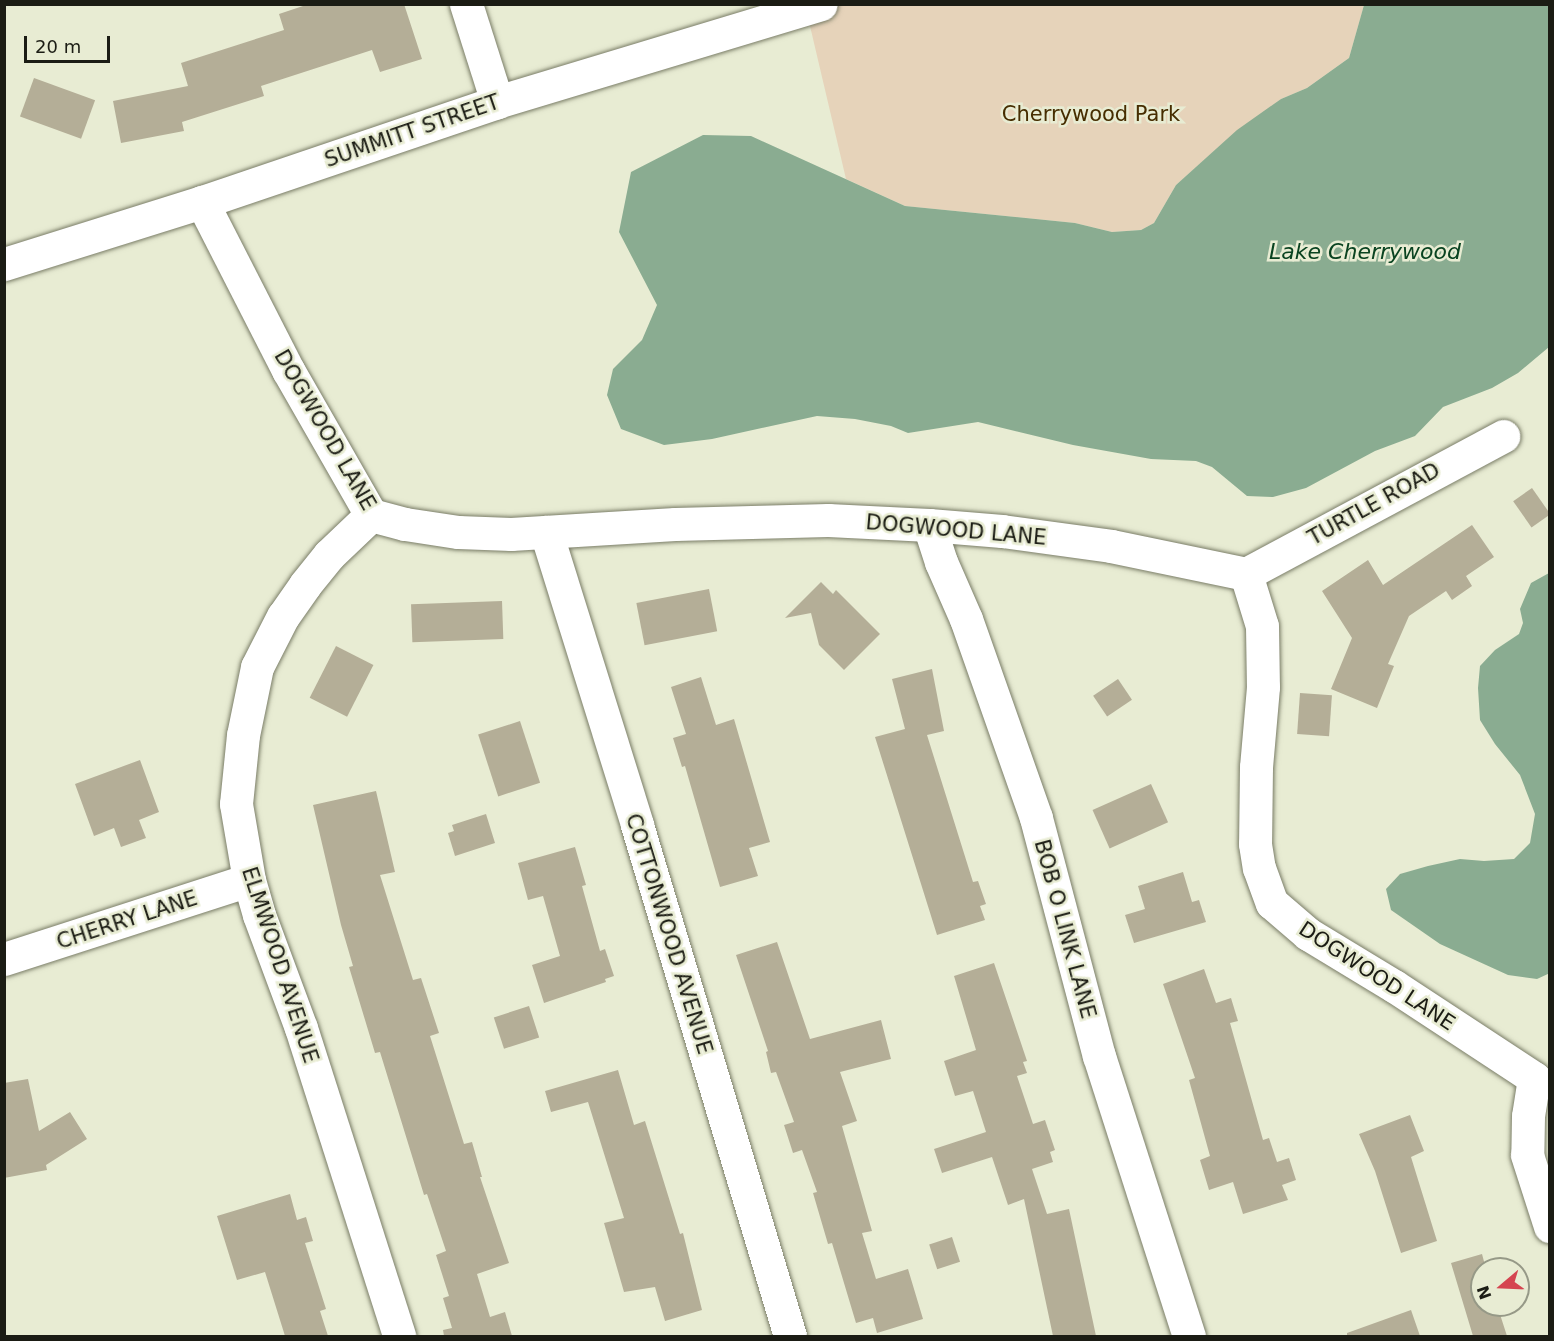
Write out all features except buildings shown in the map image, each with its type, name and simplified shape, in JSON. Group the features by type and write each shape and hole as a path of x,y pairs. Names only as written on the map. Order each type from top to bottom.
{"street":[{"path":"466,4 497,102"},
{"name":"SUMMITT STREET","path":"4,264 202,202 497,102 821,4"},
{"name":"DOGWOOD LANE","path":"202,202 288,370 370,515 405,524 458,532 511,534 828,520 929,525 1002,531 1111,546 1246,574 1262,626 1263,687 1256,767 1256,844 1259,868 1272,903 1308,934 1542,1072"},
{"name":"TURTLE ROAD","path":"1246,574 1503,436"},
{"name":"ELMWOOD AVENUE","path":"370,515 329,555 305,585 284,616 257,667 243,735 236,804 249,880 301,1028 399,1336"},
{"name":"BOB O LINK LANE","path":"929,525 970,630 1036,818 1099,1056 1189,1336"},
{"name":"COTTONWOOD AVENUE","path":"546,532 641,836 790,1336"},
{"name":"CHERRY LANE","path":"4,959 249,880"},
{"path":"1542,1072 1528,1116 1527,1155 1550,1226"}],"green space":[{"name":"Cherrywood Park","path":"821,4 1364,5 1349,58 1307,88 1281,99 1221,145 1176,185 1154,223 1141,230 1112,232 1075,223 905,206 846,179 806,9"}],"water":[{"name":"Lake Cherrywood","path":"1364,5 1549,5 1549,347 1518,373 1492,388 1443,407 1415,436 1375,451 1306,488 1273,497 1247,496 1212,467 1196,461 1151,459 1073,445 978,422 908,433 891,426 855,419 817,416 712,439 664,445 621,429 607,395 613,369 642,340 657,305 619,232 631,172 703,135 751,136 905,206 1075,223 1112,232 1141,230 1154,223 1176,185 1237,130 1281,99 1307,88 1349,58"},
{"path":"1549,573 1550,973 1537,979 1508,975 1440,944 1391,910 1386,889 1400,874 1428,866 1460,859 1484,861 1514,859 1530,843 1535,814 1520,775 1495,744 1480,720 1478,688 1480,666 1495,650 1519,634 1523,623 1520,609 1531,583"}]}
